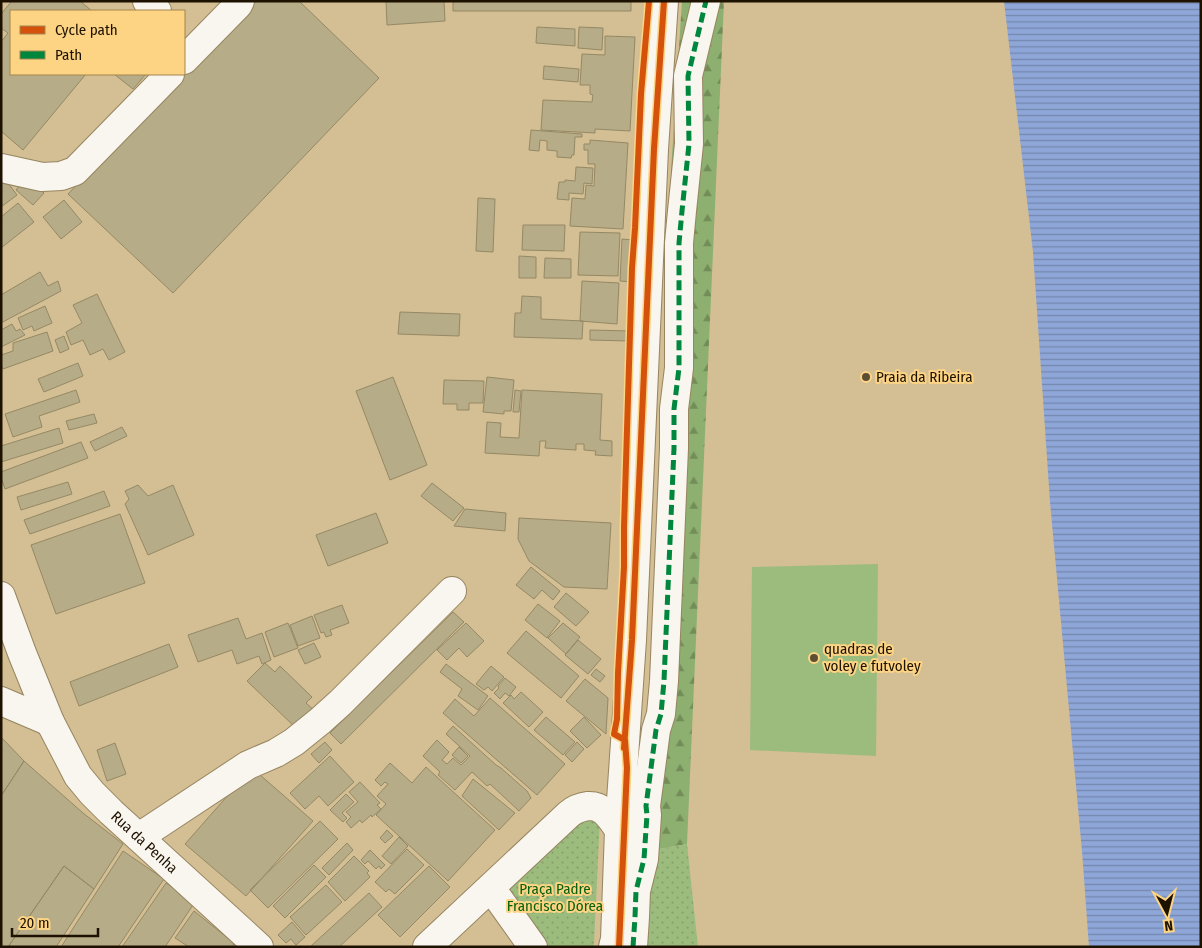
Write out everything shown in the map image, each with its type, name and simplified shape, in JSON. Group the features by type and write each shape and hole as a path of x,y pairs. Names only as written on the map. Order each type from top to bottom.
{"street":[{"path":"147,1 156,10"},
{"path":"187,49 238,5 240,1"},
{"path":"633,947 636,891 644,859 646,806 656,730 661,714 664,681 674,409 679,368 679,243 689,144 688,76 706,1"},
{"path":"613,947 615,939 619,830 632,640 654,148 663,12"},
{"path":"1,168 42,177 61,176 75,171 169,75"},
{"path":"140,838 248,765 276,753 294,742 340,703 452,591"},
{"name":"Rua da Penha","path":"1,596 50,722 78,776 92,793 258,947"},
{"path":"1,701 50,722"},
{"path":"427,947 576,809 583,806 601,808 619,830"},
{"path":"490,888 533,947"}],"green space":[{"path":"682,1 724,1 687,844 648,851 671,171"},
{"name":"quadras de voley e futvoley","path":"878,564 876,756 750,750 752,567"},
{"name":"Praça Padre Francisco Dórea","path":"600,817 593,947 543,947 505,896 510,882 580,821"},
{"path":"687,844 698,947 637,947 648,851"}],"water":[{"path":"1004,1 1201,1 1201,947 1089,947 1050,502 1033,252"}],"building":[{"path":"12,1 80,1 91,10 10,10 10,75 85,75 23,150 1,131 1,42 8,33 1,28 1,14"},
{"path":"252,1 299,1 379,78 173,293 68,194 181,75 185,75 185,71"},
{"path":"386,1 444,1 445,21 387,25"},
{"path":"453,1 631,1 631,11 453,11"},
{"path":"537,27 575,29 575,46 536,43"},
{"path":"579,27 603,28 602,50 578,48"},
{"path":"605,36 635,37 630,131 595,129 595,133 541,130 543,100 592,102 593,95 590,94 590,85 580,85 582,54 605,55"},
{"path":"544,66 579,69 578,82 543,79"},
{"path":"115,75 145,75 133,89"},
{"path":"531,130 582,134 582,137 575,137 574,155 571,158 557,157 557,151 547,150 547,141 540,140 539,151 529,150"},
{"path":"590,140 628,143 623,229 570,226 572,198 585,199 586,185 594,186 595,164 588,164 588,150 584,150 584,144 590,144"},
{"path":"576,167 593,168 592,184 584,183 583,194 569,193 569,200 557,199 559,182 565,182 565,180 575,181"},
{"path":"1,176 17,195 1,207"},
{"path":"27,177 44,193 33,205 16,190"},
{"path":"478,198 495,199 493,252 476,251"},
{"path":"64,200 82,222 61,239 43,217"},
{"path":"18,203 34,222 1,248 1,217"},
{"path":"523,225 565,225 564,251 522,250"},
{"path":"580,232 620,233 618,276 578,275"},
{"path":"622,239 633,240 631,282 620,281"},
{"path":"519,256 536,257 536,278 519,278"},
{"path":"545,258 571,259 571,278 544,278"},
{"path":"40,272 48,286 58,281 61,291 1,323 1,295"},
{"path":"582,281 619,283 617,324 580,321"},
{"path":"97,294 125,352 109,360 103,349 90,355 83,340 71,345 66,332 82,323 73,305"},
{"path":"522,296 541,297 541,319 583,321 582,339 514,337 515,313 521,313"},
{"path":"45,306 52,323 34,331 32,326 23,330 18,318"},
{"path":"400,312 460,314 459,336 398,334"},
{"path":"12,324 16,331 20,329 25,335 1,347 1,330"},
{"path":"590,330 630,331 630,341 590,340"},
{"path":"47,332 53,351 3,369 1,355 13,351 13,343"},
{"path":"64,336 69,349 60,353 55,340"},
{"path":"78,363 83,376 44,392 38,379"},
{"path":"393,377 427,465 390,480 356,391"},
{"path":"487,377 514,380 511,411 504,411 504,414 483,412"},
{"path":"444,380 484,381 483,403 469,403 469,410 457,410 457,404 443,404"},
{"path":"76,390 80,402 39,416 42,427 13,437 5,414"},
{"path":"515,390 521,391 519,412 513,412"},
{"path":"522,390 602,394 600,440 612,441 612,456 595,455 596,451 584,450 584,444 576,444 576,450 545,448 546,441 540,441 539,456 485,453 487,422 501,423 500,437 519,438"},
{"path":"94,414 97,423 69,430 66,421"},
{"path":"122,427 127,436 95,451 90,442"},
{"path":"59,428 63,443 1,462 1,446"},
{"path":"81,442 88,458 5,489 1,472"},
{"path":"68,482 72,494 21,510 17,497"},
{"path":"432,483 464,508 453,521 421,496"},
{"path":"138,485 148,496 173,485 194,535 148,555 125,504 129,499 125,491"},
{"path":"104,491 110,506 30,534 24,520"},
{"path":"465,509 506,513 505,531 454,526"},
{"path":"376,513 388,543 328,566 316,535"},
{"path":"120,514 145,583 56,614 31,545"},
{"path":"519,518 611,523 607,589 564,587 529,561 518,539"},
{"path":"531,567 560,591 553,600 542,590 534,599 516,585"},
{"path":"566,593 589,612 576,626 554,607"},
{"path":"538,604 560,621 547,638 525,620"},
{"path":"342,605 349,623 330,630 332,635 326,637 324,632 321,633 314,615"},
{"path":"453,612 464,622 341,744 330,733"},
{"path":"312,616 320,638 298,646 290,625"},
{"path":"238,618 246,639 262,633 271,660 262,664 259,656 237,664 232,650 198,662 188,635"},
{"path":"288,623 298,648 274,657 265,632"},
{"path":"466,623 484,641 467,657 459,648 447,660 437,650"},
{"path":"563,623 580,637 566,654 548,638"},
{"path":"526,631 579,676 561,698 507,653"},
{"path":"578,640 601,659 588,674 565,655"},
{"path":"314,643 321,657 305,664 298,650"},
{"path":"169,644 178,667 79,706 70,682"},
{"path":"265,663 275,672 280,666 312,697 306,703 315,711 297,729 247,681"},
{"path":"446,664 488,696 478,710 458,696 462,689 440,672"},
{"path":"491,666 504,677 492,691 488,687 484,690 476,684"},
{"path":"596,669 605,676 600,682 591,675"},
{"path":"505,678 516,687 509,696 505,693 500,699 494,693"},
{"path":"585,679 608,698 606,734 566,701"},
{"path":"521,692 543,712 529,727 503,703 511,695 514,699"},
{"path":"490,698 565,764 537,795 443,713 455,699 474,716"},
{"path":"546,717 575,742 563,755 534,730"},
{"path":"584,717 601,735 587,748 570,731"},
{"path":"453,726 527,791 531,798 519,811 490,784 487,786 472,772 455,790 438,775 440,772 423,756 437,740 449,752 442,760 447,764 453,758 461,765 470,756 446,734"},
{"path":"1,737 24,761 1,796"},
{"path":"325,742 332,750 319,763 311,754"},
{"path":"577,742 584,749 572,762 565,755"},
{"path":"115,743 126,774 107,781 97,750"},
{"path":"459,747 468,756 461,763 452,755"},
{"path":"330,756 354,782 328,806 319,796 305,809 290,793"},
{"path":"24,761 83,813 123,844 94,889 64,866 8,947 1,947 1,796"},
{"path":"390,763 412,783 426,767 495,830 448,881 376,815 386,804 377,796 388,784 385,782 381,786 375,780"},
{"path":"252,768 313,821 246,896 185,844"},
{"path":"473,779 515,813 499,830 462,796"},
{"path":"360,782 380,803 377,805 381,809 362,823 360,820 351,828 346,822 351,817 346,812 358,802 349,792"},
{"path":"346,794 354,802 342,813 347,818 343,822 330,810"},
{"path":"320,821 338,839 268,908 250,890"},
{"path":"387,830 393,836 385,843 380,838"},
{"path":"399,837 408,846 391,864 382,856"},
{"path":"347,843 353,850 329,875 322,868"},
{"path":"407,849 424,865 395,894 389,889 386,892 375,882"},
{"path":"370,850 385,865 381,869 379,866 376,869 368,861 365,864 361,860"},
{"path":"123,851 164,879 118,947 61,947"},
{"path":"354,856 369,871 367,873 370,877 345,901 328,882"},
{"path":"314,865 326,877 285,918 273,906"},
{"path":"64,866 94,889 56,947 8,947"},
{"path":"429,866 450,887 400,937 378,915"},
{"path":"166,883 195,902 165,947 122,947"},
{"path":"326,885 342,902 306,935 290,917"},
{"path":"369,893 382,907 339,947 311,946"},
{"path":"194,911 234,943 233,947 189,947 175,938"},
{"path":"292,922 305,937 296,945 291,939 286,943 278,935"}],"marked path":[{"path":"633,947 636,891 644,859 646,806 656,730 661,714 664,681 674,409 679,368 679,243 689,144 688,76 706,1"}],"cycle path":[{"path":"619,947 627,768 625,740 614,734 617,719 624,567 632,268 641,94 649,1"},
{"path":"624,748 632,640 654,149 664,1"}],"place":[{"name":"Praia da Ribeira","path":"866,377"},
{"name":"quadras de voley e futvoley","path":"814,658"}]}
